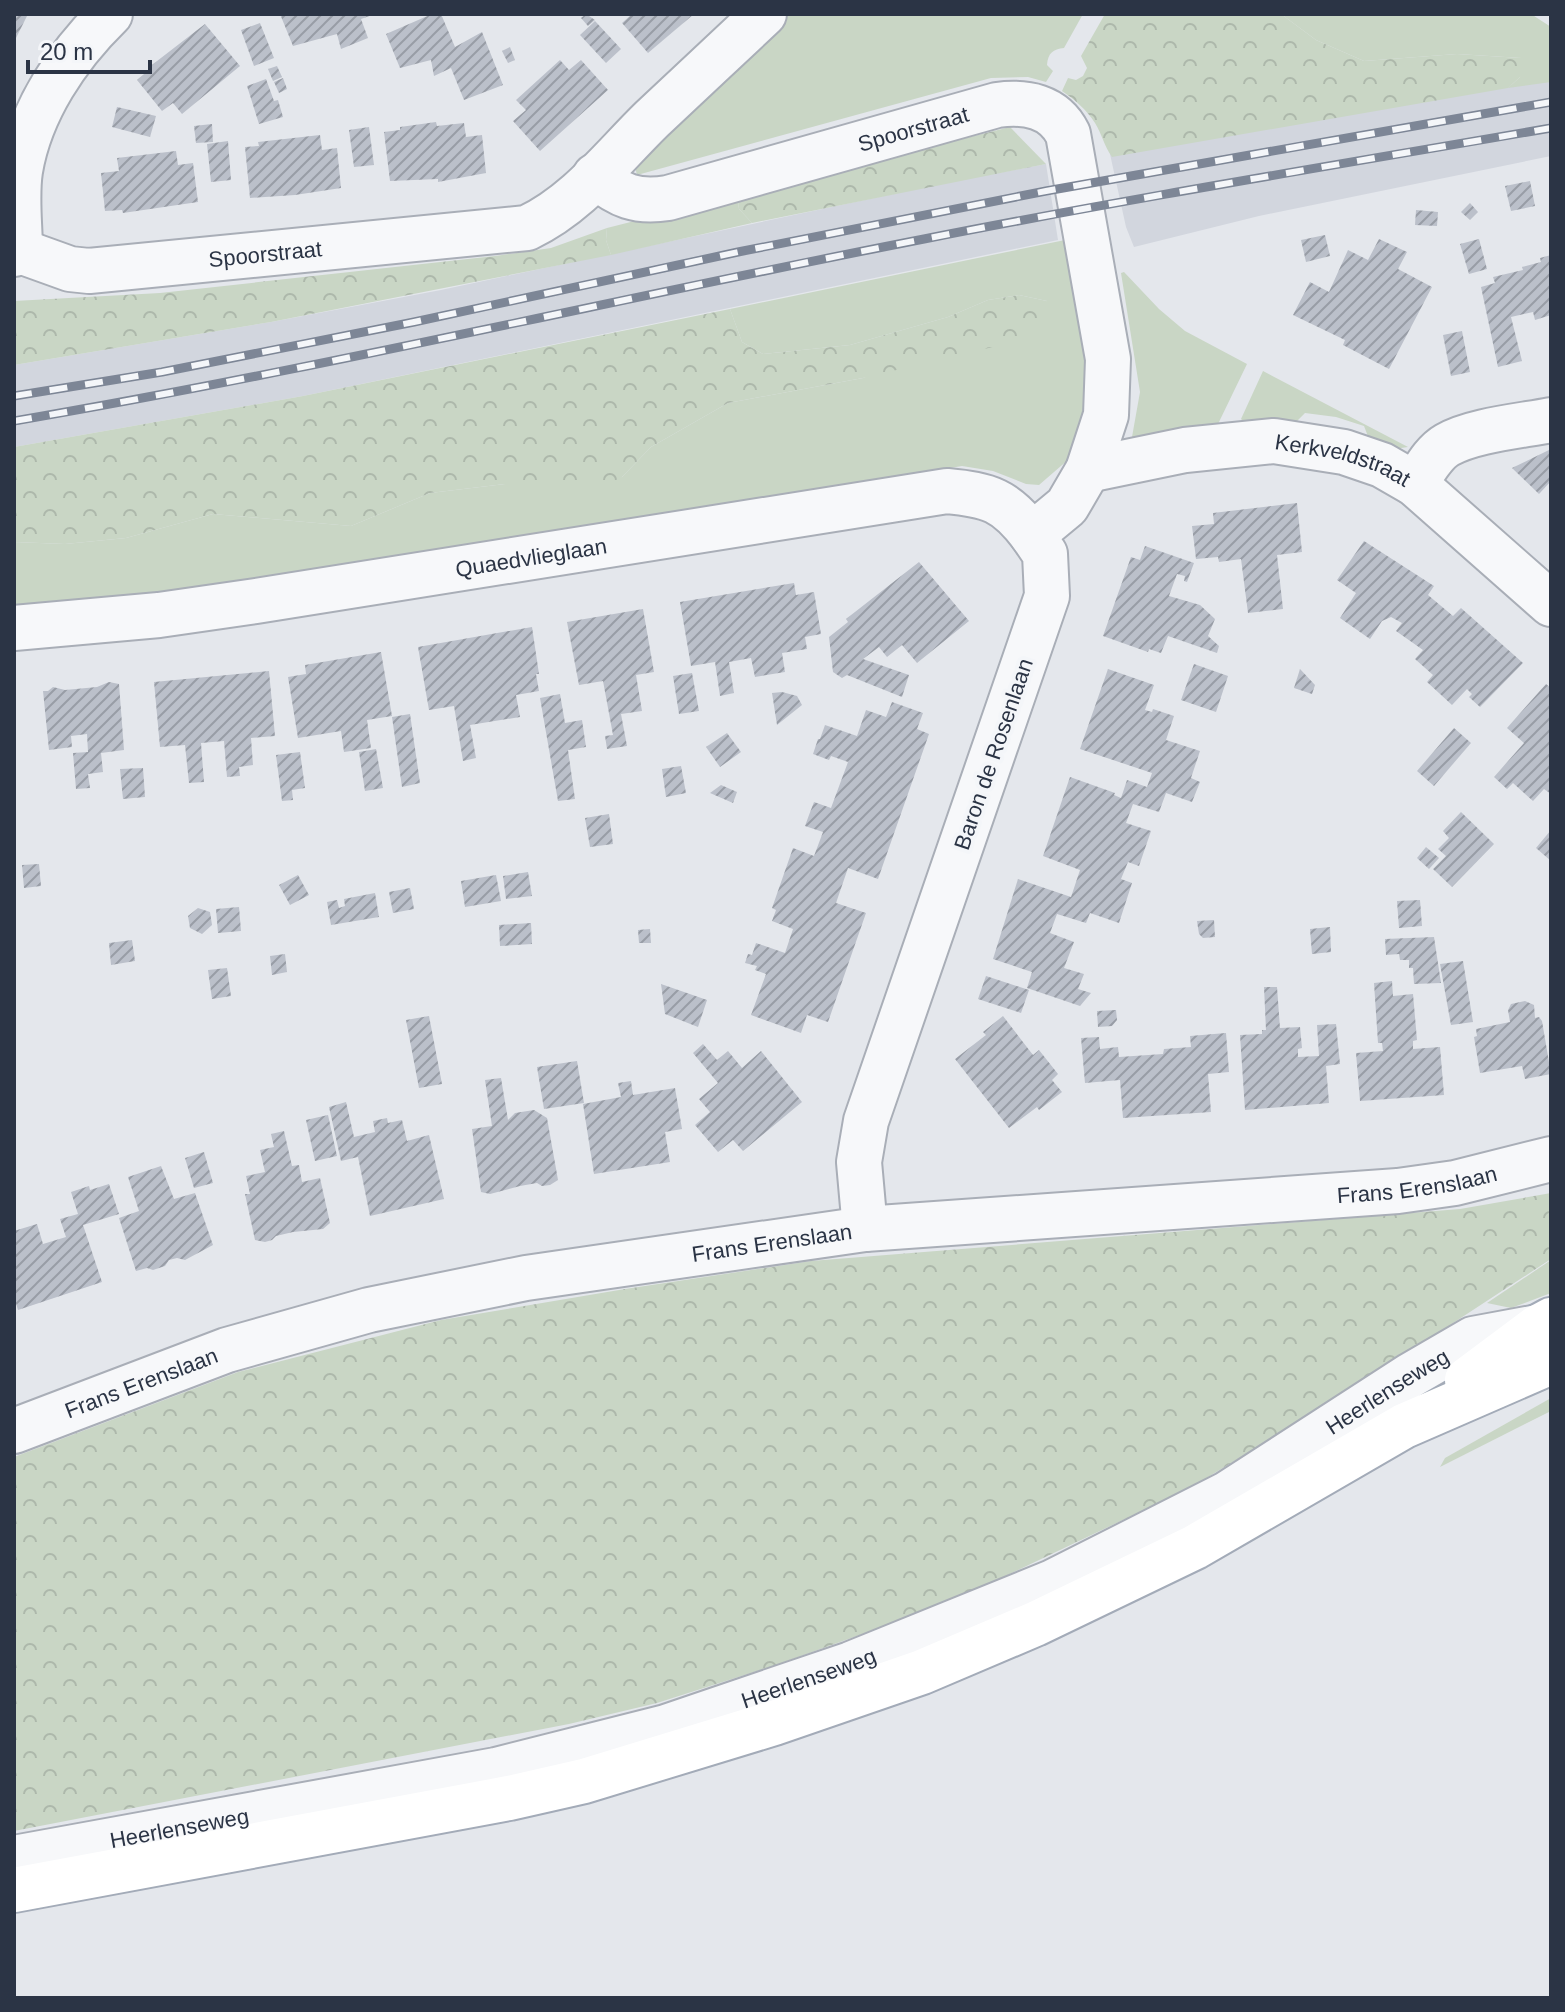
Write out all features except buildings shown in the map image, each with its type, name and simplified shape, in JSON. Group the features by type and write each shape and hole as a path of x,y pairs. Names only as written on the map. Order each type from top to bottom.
{"main road":[{"name":"Heerlenseweg","path":"14,1890 509,1798 584,1781 774,1723 922,1672 1035,1624 1195,1547 1404,1426 1547,1336"}],"street":[{"path":"17,253 20,137 72,57 110,14"},
{"name":"Spoorstraat","path":"17,253 70,269 89,271 527,228 553,215 764,14"},
{"name":"Spoorstraat","path":"595,176 615,193 654,200 997,105 1025,103 1055,116 1068,134 1108,359 1106,415 1088,470"},
{"path":"1415,484 1446,445 1469,437 1551,420"},
{"name":"Kerkveldstraat","path":"1088,470 1185,450 1274,441 1344,452 1382,465 1415,484 1551,604"},
{"path":"1032,535 1067,506 1088,470"},
{"name":"Quaedvlieglaan","path":"14,628 201,609 947,491 978,494 1003,503 1032,535"},
{"name":"Baron de Rosenlaan","path":"865,1229 859,1162 866,1121 1047,596 1045,554 1032,535"},
{"name":"Frans Erenslaan","path":"14,1431 227,1350 369,1310 526,1278 865,1229 1398,1191 1455,1183 1551,1159"},
{"name":"Heerlenseweg","path":"14,1858 496,1770 666,1727 851,1664 1053,1582 1227,1494 1411,1375 1473,1339 1547,1336"}],"shaded area":[{"path":"1551,78 1551,156 1259,216 1134,247 1126,227 1110,154"},
{"path":"1046,164 1058,240 303,396 14,447 14,365 441,290"}],"green space":[{"path":"786,14 1083,14 1064,48 1050,55 1047,65 1053,71 1046,82 1028,77 991,78 637,175 633,159"},
{"path":"1105,14 1281,14 1316,40 1364,61 1457,54 1521,58 1527,66 1508,88 1112,157 1092,118 1062,91 1068,78 1076,80 1083,76 1087,68 1081,56"},
{"path":"1281,14 1531,14 1551,27 1551,82 1508,88 1520,77 1521,58 1457,54 1364,61 1316,40"},
{"path":"1010,127 1046,164 752,223 739,209 737,195"},
{"path":"737,195 739,209 752,223 611,255 606,240 607,228"},
{"path":"607,228 606,240 611,255 271,322 14,365 14,301 160,293 495,256 551,248"},
{"path":"1070,239 1083,324 1089,387 1088,419 1069,459 1039,485 1026,484 993,471 962,466 251,586 14,606 14,542 65,544 126,538 213,514 351,526 430,493 505,484 622,477 651,447 728,403 863,378 1047,301 1019,295 988,300 948,317 850,345 763,354 742,342 730,309"},
{"path":"1124,272 1185,331 1247,364 1218,424 1132,437 1140,392 1121,273"},
{"path":"1019,295 1047,301 1036,329 1001,345 863,378 728,403 651,447 622,477 604,486 505,484 430,493 351,526 213,514 126,538 65,544 14,542 14,447 303,396 730,309 742,342 763,354 850,345 948,317 988,300"},
{"path":"1263,371 1408,447 1394,449 1369,439 1364,426 1336,417 1305,413 1295,423 1244,422 1241,419"},
{"path":"1551,1193 1551,1259 1357,1386 1190,1488 995,1581 868,1632 657,1703 569,1724 14,1831 14,1457 238,1372 441,1320 811,1261 1460,1209"},
{"path":"1551,1260 1551,1293 1511,1308 1487,1303"},
{"path":"1551,1398 1551,1411 1440,1467 1445,1458"}],"railway":[{"path":"14,396 162,372 414,322 738,252 1046,191 1551,102"},
{"path":"14,421 242,379 1002,224 1551,128"}]}
